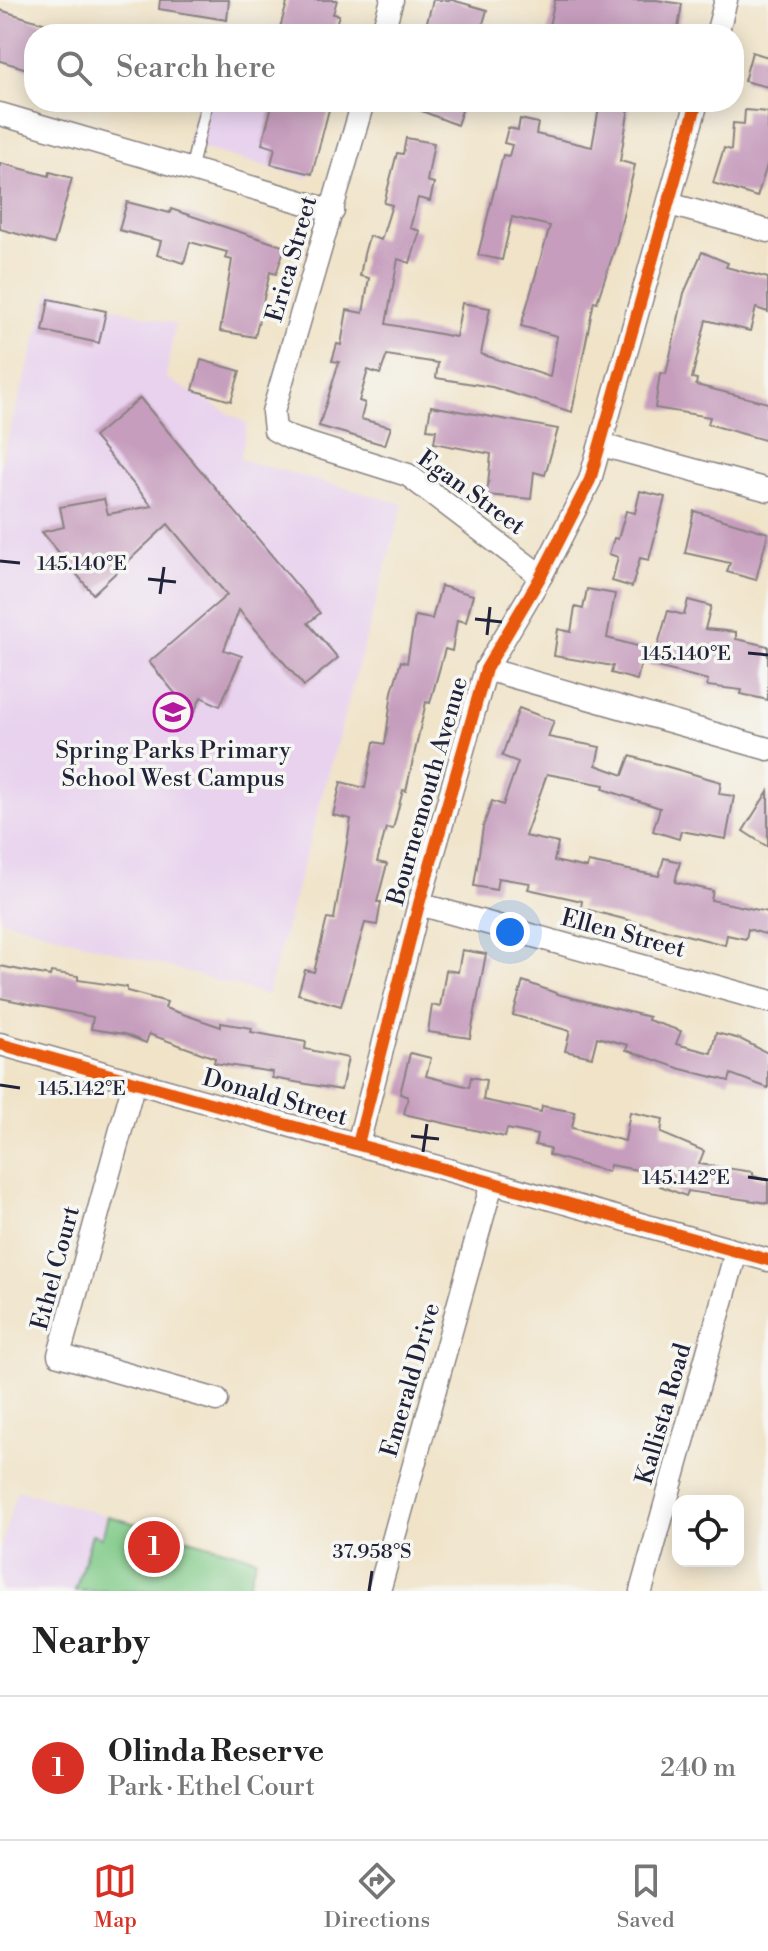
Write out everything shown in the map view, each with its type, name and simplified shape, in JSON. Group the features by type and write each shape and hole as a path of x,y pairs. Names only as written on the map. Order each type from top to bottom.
{"street":[{"path":"385,24 392,0"},
{"path":"720,24 726,0"},
{"name":"Erica Street","path":"275,430 273,412 360,112"},
{"name":"Bournemouth Avenue","path":"358,1144 419,904 486,669 580,506 601,445 694,112"},
{"path":"0,114 333,211"},
{"path":"669,204 768,231"},
{"name":"Egan Street","path":"275,430 290,438 408,475 541,576"},
{"path":"601,445 768,490"},
{"path":"486,669 768,749"},
{"name":"Ellen Street","path":"419,904 768,1001"},
{"name":"Donald Street","path":"0,1044 768,1260"},
{"name":"Ethel Court","path":"134,1082 59,1355 217,1400"},
{"name":"Emerald Drive","path":"379,1591 492,1183"},
{"name":"Kallista Road","path":"641,1591 736,1252"}],"lane":[{"path":"191,169 205,112"}],"shaded area":[{"path":"195,112 327,112 308,178 187,144"},
{"name":"Spring Parks Primary School West Campus","path":"50,290 175,324 166,378 248,424 240,459 403,504 267,995 0,919 0,465"},
{"path":"17,1490 108,1516 102,1537 92,1535 75,1591 0,1591 0,1550"}],"green space":[{"path":"108,1516 256,1558 247,1591 75,1591 92,1534 102,1537"}],"building":[{"path":"160,0 229,0 227,20 159,9"},
{"path":"288,0 337,0 333,14 339,15 336,24 281,24"},
{"path":"433,0 452,0 487,10 483,24 426,24"},
{"path":"555,0 656,0 682,4 679,24 549,24"},
{"path":"0,10 46,24 24,24 24,68 0,61"},
{"path":"752,52 768,57 768,87 744,81"},
{"path":"745,110 768,112 768,162 757,197 713,183 724,148 731,150 733,123 744,124"},
{"path":"270,112 328,112 312,174 271,164 275,148 262,144"},
{"path":"424,112 462,112 457,125"},
{"path":"598,112 628,112 620,161 635,165 616,245 597,302 594,301 572,412 492,387 436,378 438,363 387,355 380,374 368,370 359,401 365,403 361,419 391,427 385,445 319,426 339,362 332,361 337,344 341,345 347,310 363,313 369,278 360,276 364,254 369,236 381,240 392,205 384,203 397,153 403,154 406,138 434,143 427,181 434,183 430,201 418,198 410,228 420,231 410,263 398,259 386,324 456,337 462,303 490,308 481,354 550,377 557,336 521,326 550,226 512,217 502,260 478,255 503,155 509,156 512,145 504,143 508,128 518,130 520,119 538,123 536,134 592,147"},
{"path":"0,163 49,176 50,172 72,178 54,244 0,229"},
{"path":"127,202 170,213 171,209 285,247 276,274 270,272 255,337 220,331 232,260 225,258 227,252 190,242 184,263 157,255 161,241 119,230"},
{"path":"702,252 728,263 726,267 768,278 768,312 756,308 750,331 706,320 692,378 697,379 696,385 768,403 768,441 708,424 710,417 655,408 660,373 666,374 684,293"},
{"path":"49,299 106,311 99,343 43,331"},
{"path":"201,360 240,371 231,401 193,390"},
{"path":"140,398 320,613 308,623 338,658 304,686 239,610 224,650 242,656 220,706 201,697 193,715 149,662 227,595 168,524 93,594 42,532 64,527 60,507 104,499 108,514 152,506 94,437"},
{"path":"431,406 558,429 545,475 534,472 531,499 487,495 491,454 434,443 436,430 427,429"},
{"path":"640,491 665,497 649,560 640,558 632,587 612,581 618,557 609,554 614,538 618,539 626,511 635,513"},
{"path":"694,511 768,533 756,580 727,572 730,563 685,553"},
{"path":"441,586 473,595 466,622 457,620 452,651 445,649 430,703 426,702 406,791 403,790 393,829 386,828 377,862 387,864 377,902 381,902 377,925 365,923 341,1006 298,994 305,970 314,972 327,918 334,919 351,819 333,815 341,782 365,788 374,742 385,744 392,692 401,661 407,663 415,616 432,619"},
{"path":"587,589 615,594 607,638 656,651 668,611 684,615 688,600 711,606 705,629 736,632 736,639 768,646 768,700 741,694 742,690 707,686 708,680 641,663 637,680 611,673 613,666 554,656 558,629 571,632 575,607 583,609"},
{"path":"519,708 554,721 548,737 600,747 596,765 623,775 630,756 721,782 719,794 734,796 726,839 681,831 679,839 653,831 660,808 603,789 604,785 547,774 525,836 558,843 554,861 587,868 588,862 659,876 664,858 680,862 675,882 713,891 711,900 768,912 768,935 748,929 746,939 727,935 725,945 581,908 582,901 528,889 530,883 498,878 496,890 474,886 483,827 492,801 503,805 518,762 502,756"},
{"path":"768,791 768,847 743,831"},
{"path":"462,950 486,954 470,1038 428,1032 432,1005 440,1007 446,970 458,972"},
{"path":"0,966 50,976 51,972 78,976 78,980 127,987 127,991 167,1002 165,1008 221,1027 221,1023 252,1028 251,1032 306,1042 305,1049 348,1058 341,1090 272,1078 273,1072 214,1063 215,1058 149,1034 146,1043 124,1034 91,1029 93,1017 0,998"},
{"path":"523,981 561,995 649,1017 648,1020 681,1031 676,1044 711,1053 716,1033 740,1039 768,1053 768,1088 731,1074 729,1081 681,1069 626,1050 628,1045 597,1037 592,1057 565,1051 570,1031 513,1015"},
{"path":"410,1053 431,1058 426,1076 469,1087 471,1077 486,1080 483,1100 541,1112 542,1106 575,1112 572,1128 625,1141 630,1112 663,1119 661,1133 704,1151 699,1164 753,1172 753,1176 768,1180 768,1203 688,1191 686,1196 660,1186 664,1175 610,1165 608,1172 549,1155 550,1148 535,1145 537,1135 507,1129 505,1137 404,1114 408,1097 400,1094"}],"cycle path":[{"path":"358,1144 419,904 486,669 541,576 590,480 694,112"},
{"path":"0,1044 768,1260"}],"place":[{"name":"Spring Parks Primary School West Campus","path":"173,712"},
{"name":"Olinda Reserve","path":"154,1547"}]}
